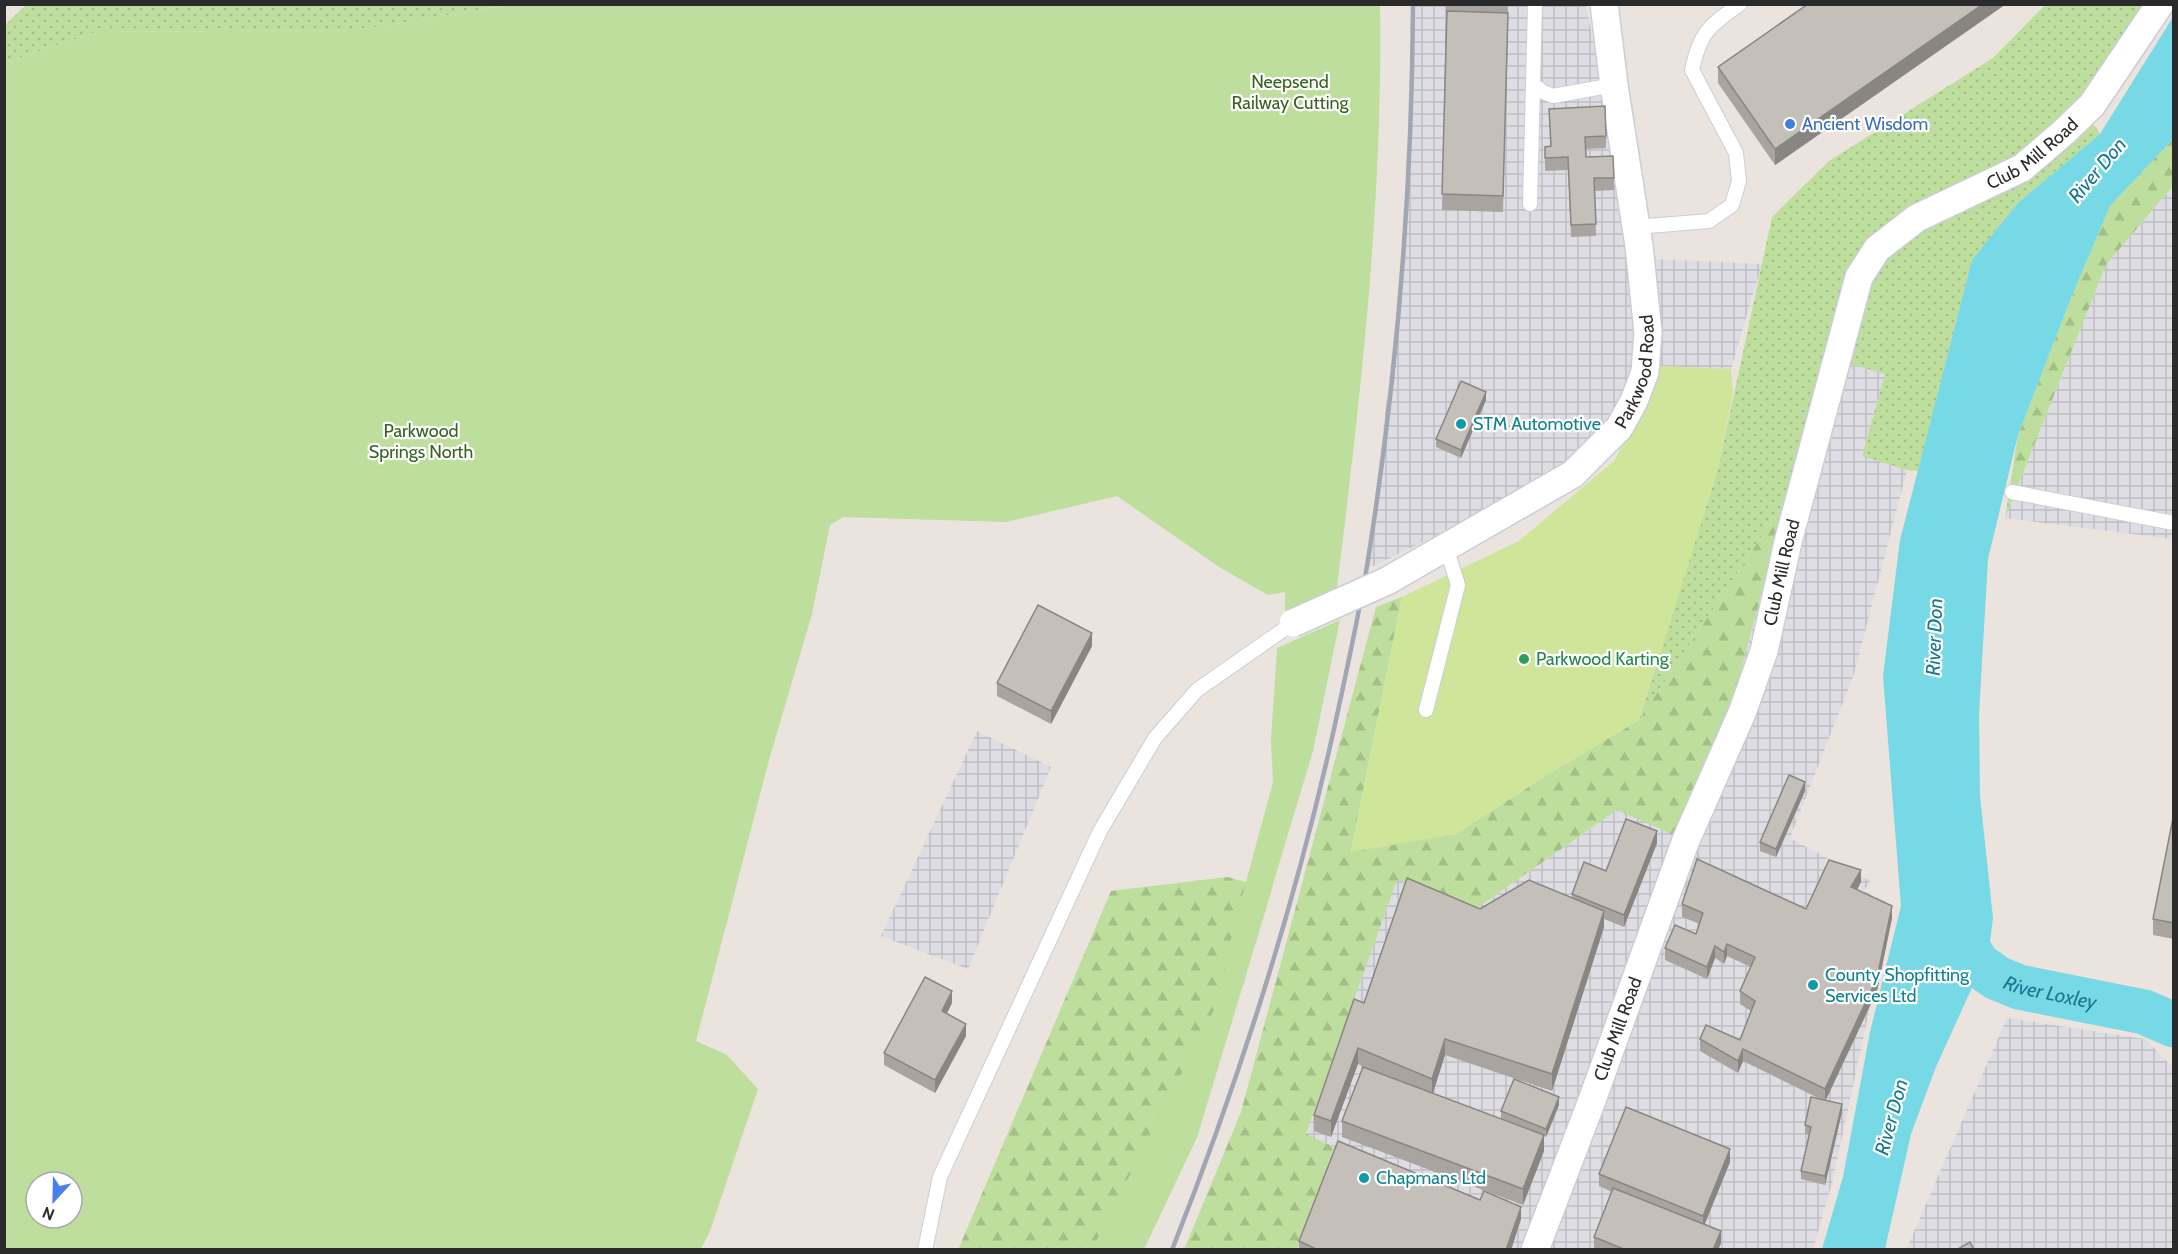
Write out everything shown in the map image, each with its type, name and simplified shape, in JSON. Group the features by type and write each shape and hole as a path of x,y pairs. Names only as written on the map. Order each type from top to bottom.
{"street":[{"name":"Parkwood Road","path":"1293,623 1387,581 1573,474 1619,428 1634,401 1645,372 1648,332 1636,227 1604,4"},
{"name":"Club Mill Road","path":"1535,1250 1603,1071 1686,840 1742,713 1764,651 1788,542 1859,277 1877,249 1917,218 2022,168 2064,132 2092,105 2160,4"}],"lane":[{"path":"1530,204 1535,4"},
{"path":"1636,227 1708,221 1732,205 1739,181 1736,153 1692,70 1696,52 1705,32 1740,4"},
{"path":"1533,84 1553,96 1614,85"},
{"path":"2012,492 2174,523"},
{"path":"1425,710 1458,585 1446,546"},
{"path":"924,1250 940,1178 1100,831 1155,738 1197,690 1293,623"}],"shaded area":[{"path":"1413,5 1586,5 1605,101 1656,259 1762,264 1731,369 1659,366 1593,444 1516,497 1367,569 1405,243"},
{"path":"2173,186 2173,539 2005,518 2106,265"},
{"path":"1824,356 1885,374 1862,455 1907,470 1854,674 1790,838 1870,881 1864,891 1892,905 1832,1183 1813,1249 1297,1250 1334,1147 1306,1135 1397,879 1477,908 1617,810 1730,713"},
{"path":"977,731 1051,767 968,969 881,936"},
{"path":"2007,1018 2145,1039 2173,1068 2173,1249 1906,1250"}],"green space":[{"path":"26,5 506,5 360,30 96,32 5,63 5,25"},
{"name":"Parkwood Springs North","path":"506,5 1380,5 1378,151 1369,297 1337,587 1285,611 1285,592 1268,595 1219,567 1117,496 1006,522 843,517 830,525 812,614 769,760 696,1041 727,1055 758,1089 710,1231 701,1249 5,1249 5,63 96,32 360,30"},
{"path":"2045,5 2143,5 2078,102 2100,134 2018,203 1972,260 1918,471 1907,470 1862,456 1885,374 1824,356 1786,500 1639,720 1718,469 1772,217 1829,161 1993,58"},
{"path":"2173,139 2173,186 2106,265 2005,518 2018,435 2071,298 2110,206"},
{"name":"Parkwood Karting","path":"1659,366 1731,369 1733,394 1718,469 1639,720 1542,778 1456,834 1351,852 1402,597 1519,541 1615,460"},
{"path":"1786,500 1730,713 1676,836 1617,810 1477,908 1397,880 1306,1134 1334,1147 1297,1249 1184,1250 1241,1112 1376,607 1402,597 1351,851 1456,834 1542,778 1639,720"},
{"path":"1340,620 1313,751 1197,1137 1144,1249 1092,1249 1217,1004 1233,930 1273,782 1271,740 1277,648"},
{"path":"1227,877 1272,889 1197,1137 1144,1249 958,1250 1111,891"}],"water":[{"name":"River Don","path":"2173,17 2173,139 2110,206 2071,298 2018,435 1988,559 1979,714 1980,796 1993,918 1990,941 2001,960 1993,989 1975,981 1936,1067 1911,1134 1885,1249 1822,1249 1843,1177 1870,1032 1901,906 1883,676 1900,540 1972,260 2018,203 2100,134"}],"building":[{"path":"1446,4 1508,5 1446,5"},
{"name":"Ancient Wisdom","path":"1808,4 1983,4 1775,149 1718,67"},
{"path":"1447,11 1508,13 1503,196 1442,194"},
{"path":"1605,106 1606,136 1585,137 1586,157 1613,156 1614,178 1594,178 1596,224 1571,225 1568,157 1545,158 1545,147 1551,146 1549,109"},
{"name":"STM Automotive","path":"1461,381 1486,392 1461,450 1436,439"},
{"path":"1038,605 1092,633 1051,711 997,683"},
{"path":"1789,775 1805,782 1776,849 1760,842"},
{"path":"2174,818 2174,923 2153,919"},
{"path":"1626,819 1657,831 1624,915 1572,894 1584,862 1606,871"},
{"name":"County Shopfitting Services Ltd","path":"1697,859 1806,909 1829,860 1861,870 1851,887 1892,906 1877,978 1825,1089 1743,1049 1738,1061 1700,1039 1706,1025 1740,1040 1755,1001 1740,991 1755,957 1727,944 1724,952 1715,946 1707,967 1665,948 1675,925 1696,934 1703,913 1682,904"},
{"path":"1407,878 1480,909 1529,880 1604,911 1552,1074 1445,1039 1432,1079 1358,1048 1331,1121 1314,1115 1354,999 1364,1003"},
{"path":"925,977 952,991 942,1011 966,1024 935,1080 884,1053"},
{"path":"1363,1067 1544,1135 1523,1189 1342,1121"},
{"path":"1514,1079 1559,1097 1546,1129 1501,1111"},
{"path":"1811,1097 1842,1104 1825,1176 1801,1171 1811,1127 1805,1125"},
{"path":"1626,1107 1730,1149 1703,1216 1599,1174"},
{"name":"Chapmans Ltd","path":"1338,1141 1480,1200 1484,1191 1521,1207 1506,1250 1318,1250 1299,1241"},
{"path":"1613,1188 1721,1231 1713,1250 1626,1250 1594,1237"},
{"path":"1970,1242 1974,1250 1956,1250"}],"waterway":[{"name":"River Loxley","path":"1946,942 1997,978 2019,987 2144,1012 2174,1025"}],"railway":[{"path":"1172,1250 1247,1044 1290,905 1326,763 1358,613 1378,496 1401,286 1410,145 1413,4"}],"place":[{"name":"Ancient Wisdom","path":"1790,124"},
{"name":"STM Automotive","path":"1461,424"},
{"name":"Parkwood Karting","path":"1524,659"},
{"name":"County Shopfitting Services Ltd","path":"1813,985"},
{"name":"Chapmans Ltd","path":"1364,1178"}],"park label":[{"name":"Neepsend Railway Cutting","path":"1290,92"}]}
